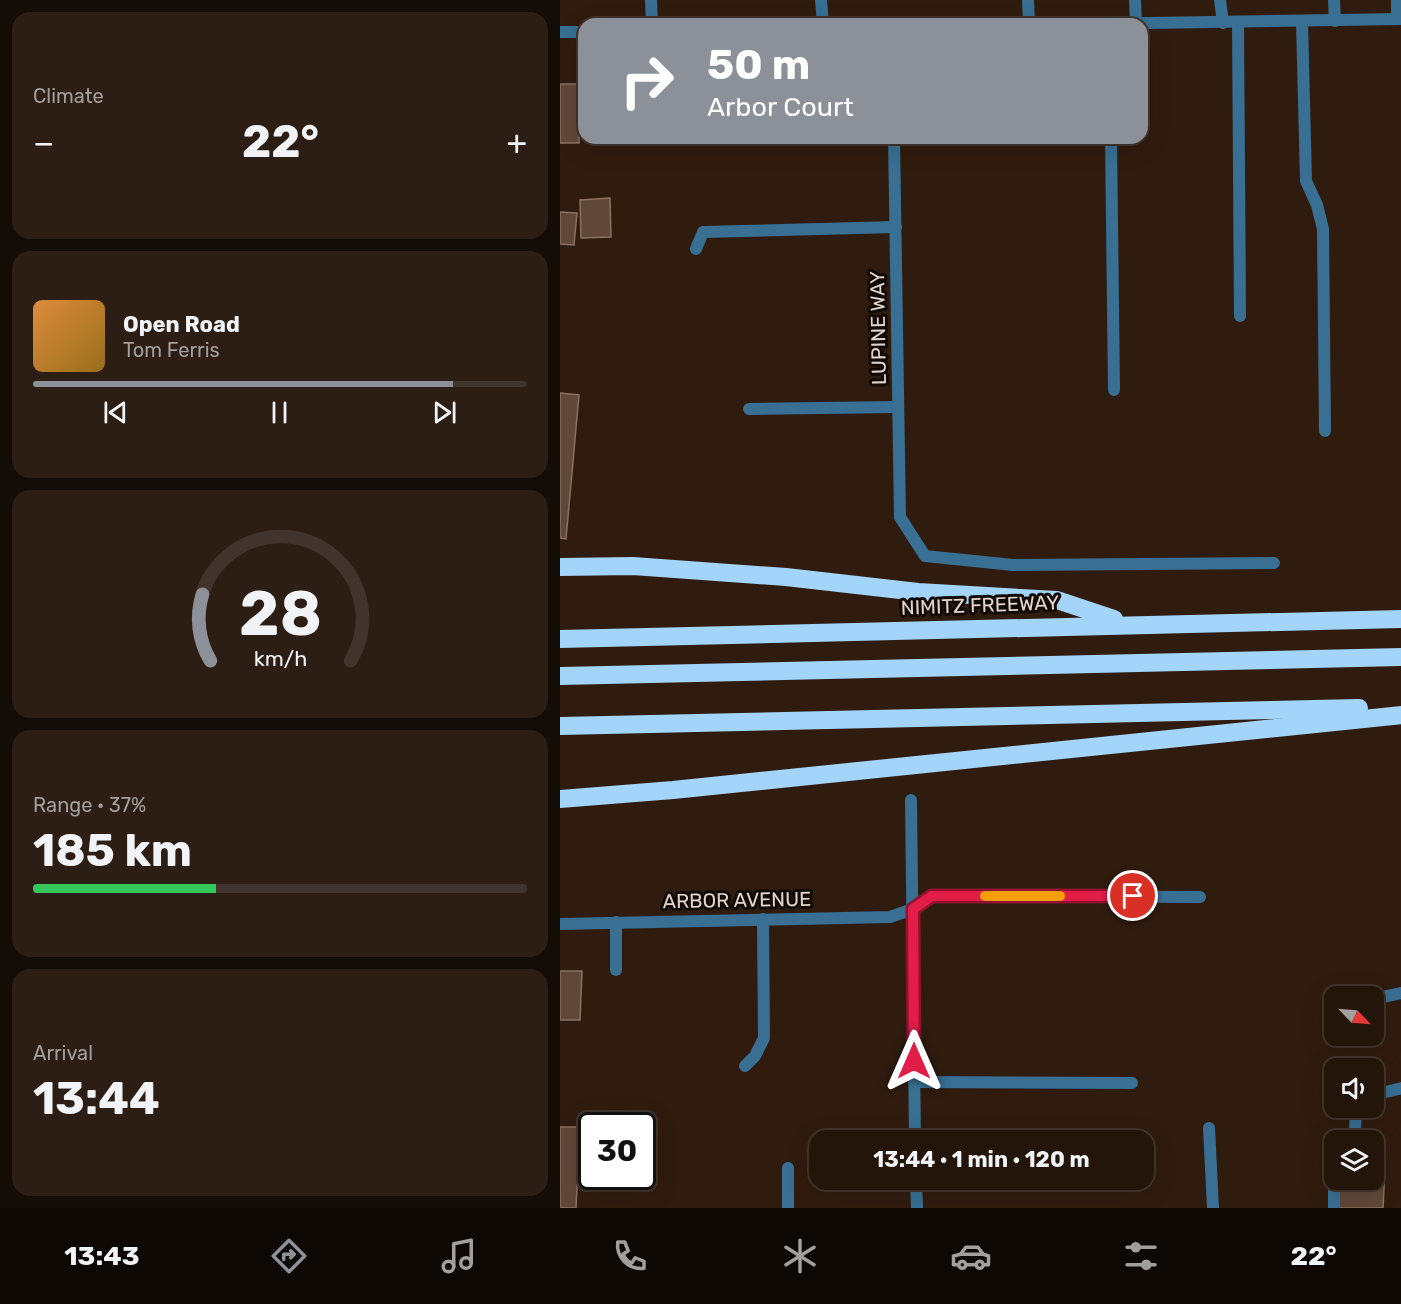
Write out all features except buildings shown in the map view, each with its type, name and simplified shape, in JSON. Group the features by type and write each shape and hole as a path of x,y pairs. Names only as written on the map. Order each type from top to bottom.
{"highway":[{"path":"560,567 645,567 786,577 918,592 1057,600 1127,624"},
{"name":"NIMITZ FREEWAY","path":"560,639 1402,619"},
{"path":"560,676 1402,657"},
{"path":"560,726 1402,708"},
{"path":"560,799 672,790 1402,715"}],"street":[{"path":"651,0 652,18"},
{"path":"821,0 822,18"},
{"path":"1028,0 1029,18"},
{"path":"1135,0 1136,18"},
{"path":"1220,0 1223,23"},
{"path":"1334,0 1335,21"},
{"path":"1148,23 1399,19 1397,0"},
{"path":"1302,21 1306,181 1317,205 1323,229 1325,431"},
{"path":"1238,23 1240,316"},
{"path":"560,32 578,32"},
{"name":"LUPINE WAY","path":"894,144 900,517 924,556 1013,565 1274,563"},
{"path":"1111,144 1114,390"},
{"path":"696,249 703,232 896,228"},
{"path":"749,409 898,407"},
{"path":"911,800 915,1130"},
{"name":"ARBOR AVENUE","path":"560,924 890,917 913,909 932,896 1200,897"},
{"path":"745,1066 755,1056 764,1038 762,919"},
{"path":"616,922 616,970"},
{"path":"1384,997 1402,993"},
{"path":"914,1082 1132,1083"},
{"path":"1384,1092 1402,1088"},
{"path":"1210,1128 1213,1208"},
{"path":"788,1168 788,1208"},
{"path":"916,1190 917,1208"},
{"path":"1334,1190 1334,1208"}],"slow traffic":[{"path":"985,896 1060,896"}],"route":[{"path":"914,1061 913,909 932,896 1133,896"}]}
